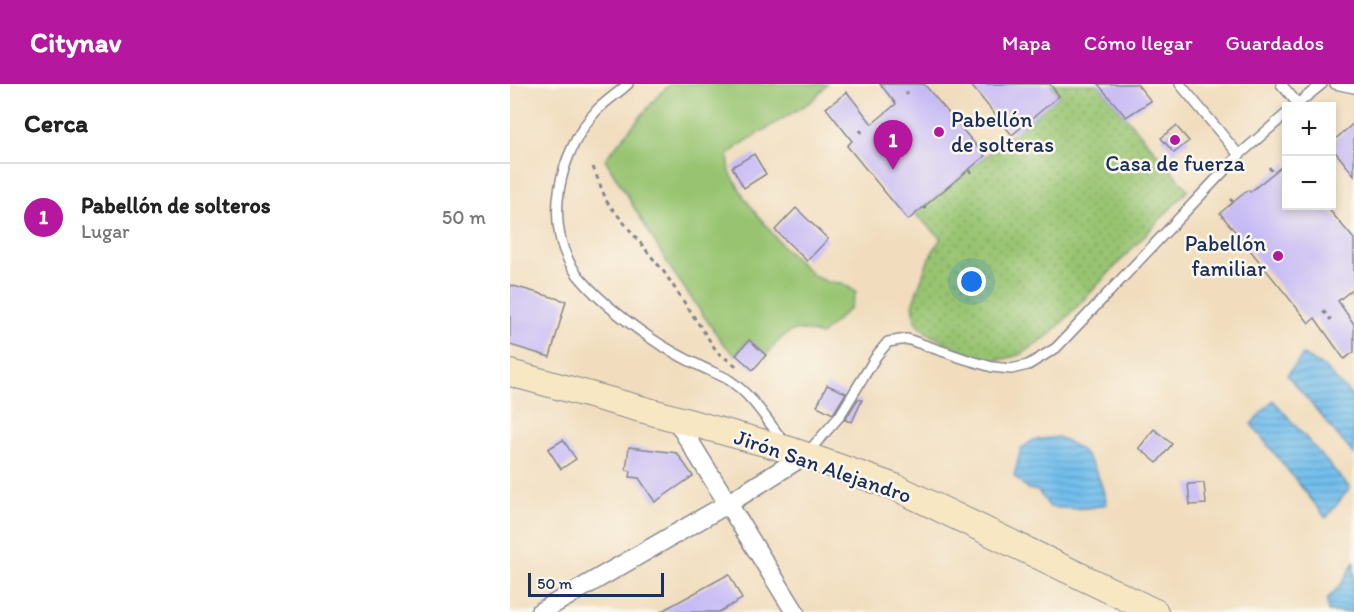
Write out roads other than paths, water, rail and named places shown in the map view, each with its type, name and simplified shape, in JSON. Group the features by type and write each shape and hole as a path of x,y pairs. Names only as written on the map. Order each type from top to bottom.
{"street":[{"name":"Jirón San Alejandro","path":"510,373 798,452 895,487 1155,612"},
{"path":"675,418 795,612"},
{"path":"540,612 729,503 798,452"}],"lane":[{"path":"628,84 596,111 571,149 559,186 557,216 562,249 577,273 604,302 650,338 729,380 757,406 798,452 824,436 888,342 907,339 992,367 1011,369 1028,365 1056,348 1239,155 1282,118"},
{"path":"1180,84 1239,155"},
{"path":"1281,84 1294,102"},
{"path":"1300,102 1322,84"},
{"path":"1335,84 1354,88"}],"water":[{"path":"1303,355 1324,367 1354,398 1354,455 1287,375"},
{"path":"1273,400 1350,488 1326,518 1251,424"},
{"path":"1058,437 1085,454 1094,467 1107,504 1078,508 1050,507 1038,491 1028,489 1014,476 1021,449 1033,440"},
{"path":"1354,562 1354,612 1328,612 1327,600 1342,583"}],"place":[{"name":"Pabellón de solteras","path":"939,132"},
{"name":"Casa de fuerza","path":"1175,140"},
{"name":"Pabellón de solteros","path":"893,170"},
{"name":"Pabellón familiar","path":"1278,256"}]}
